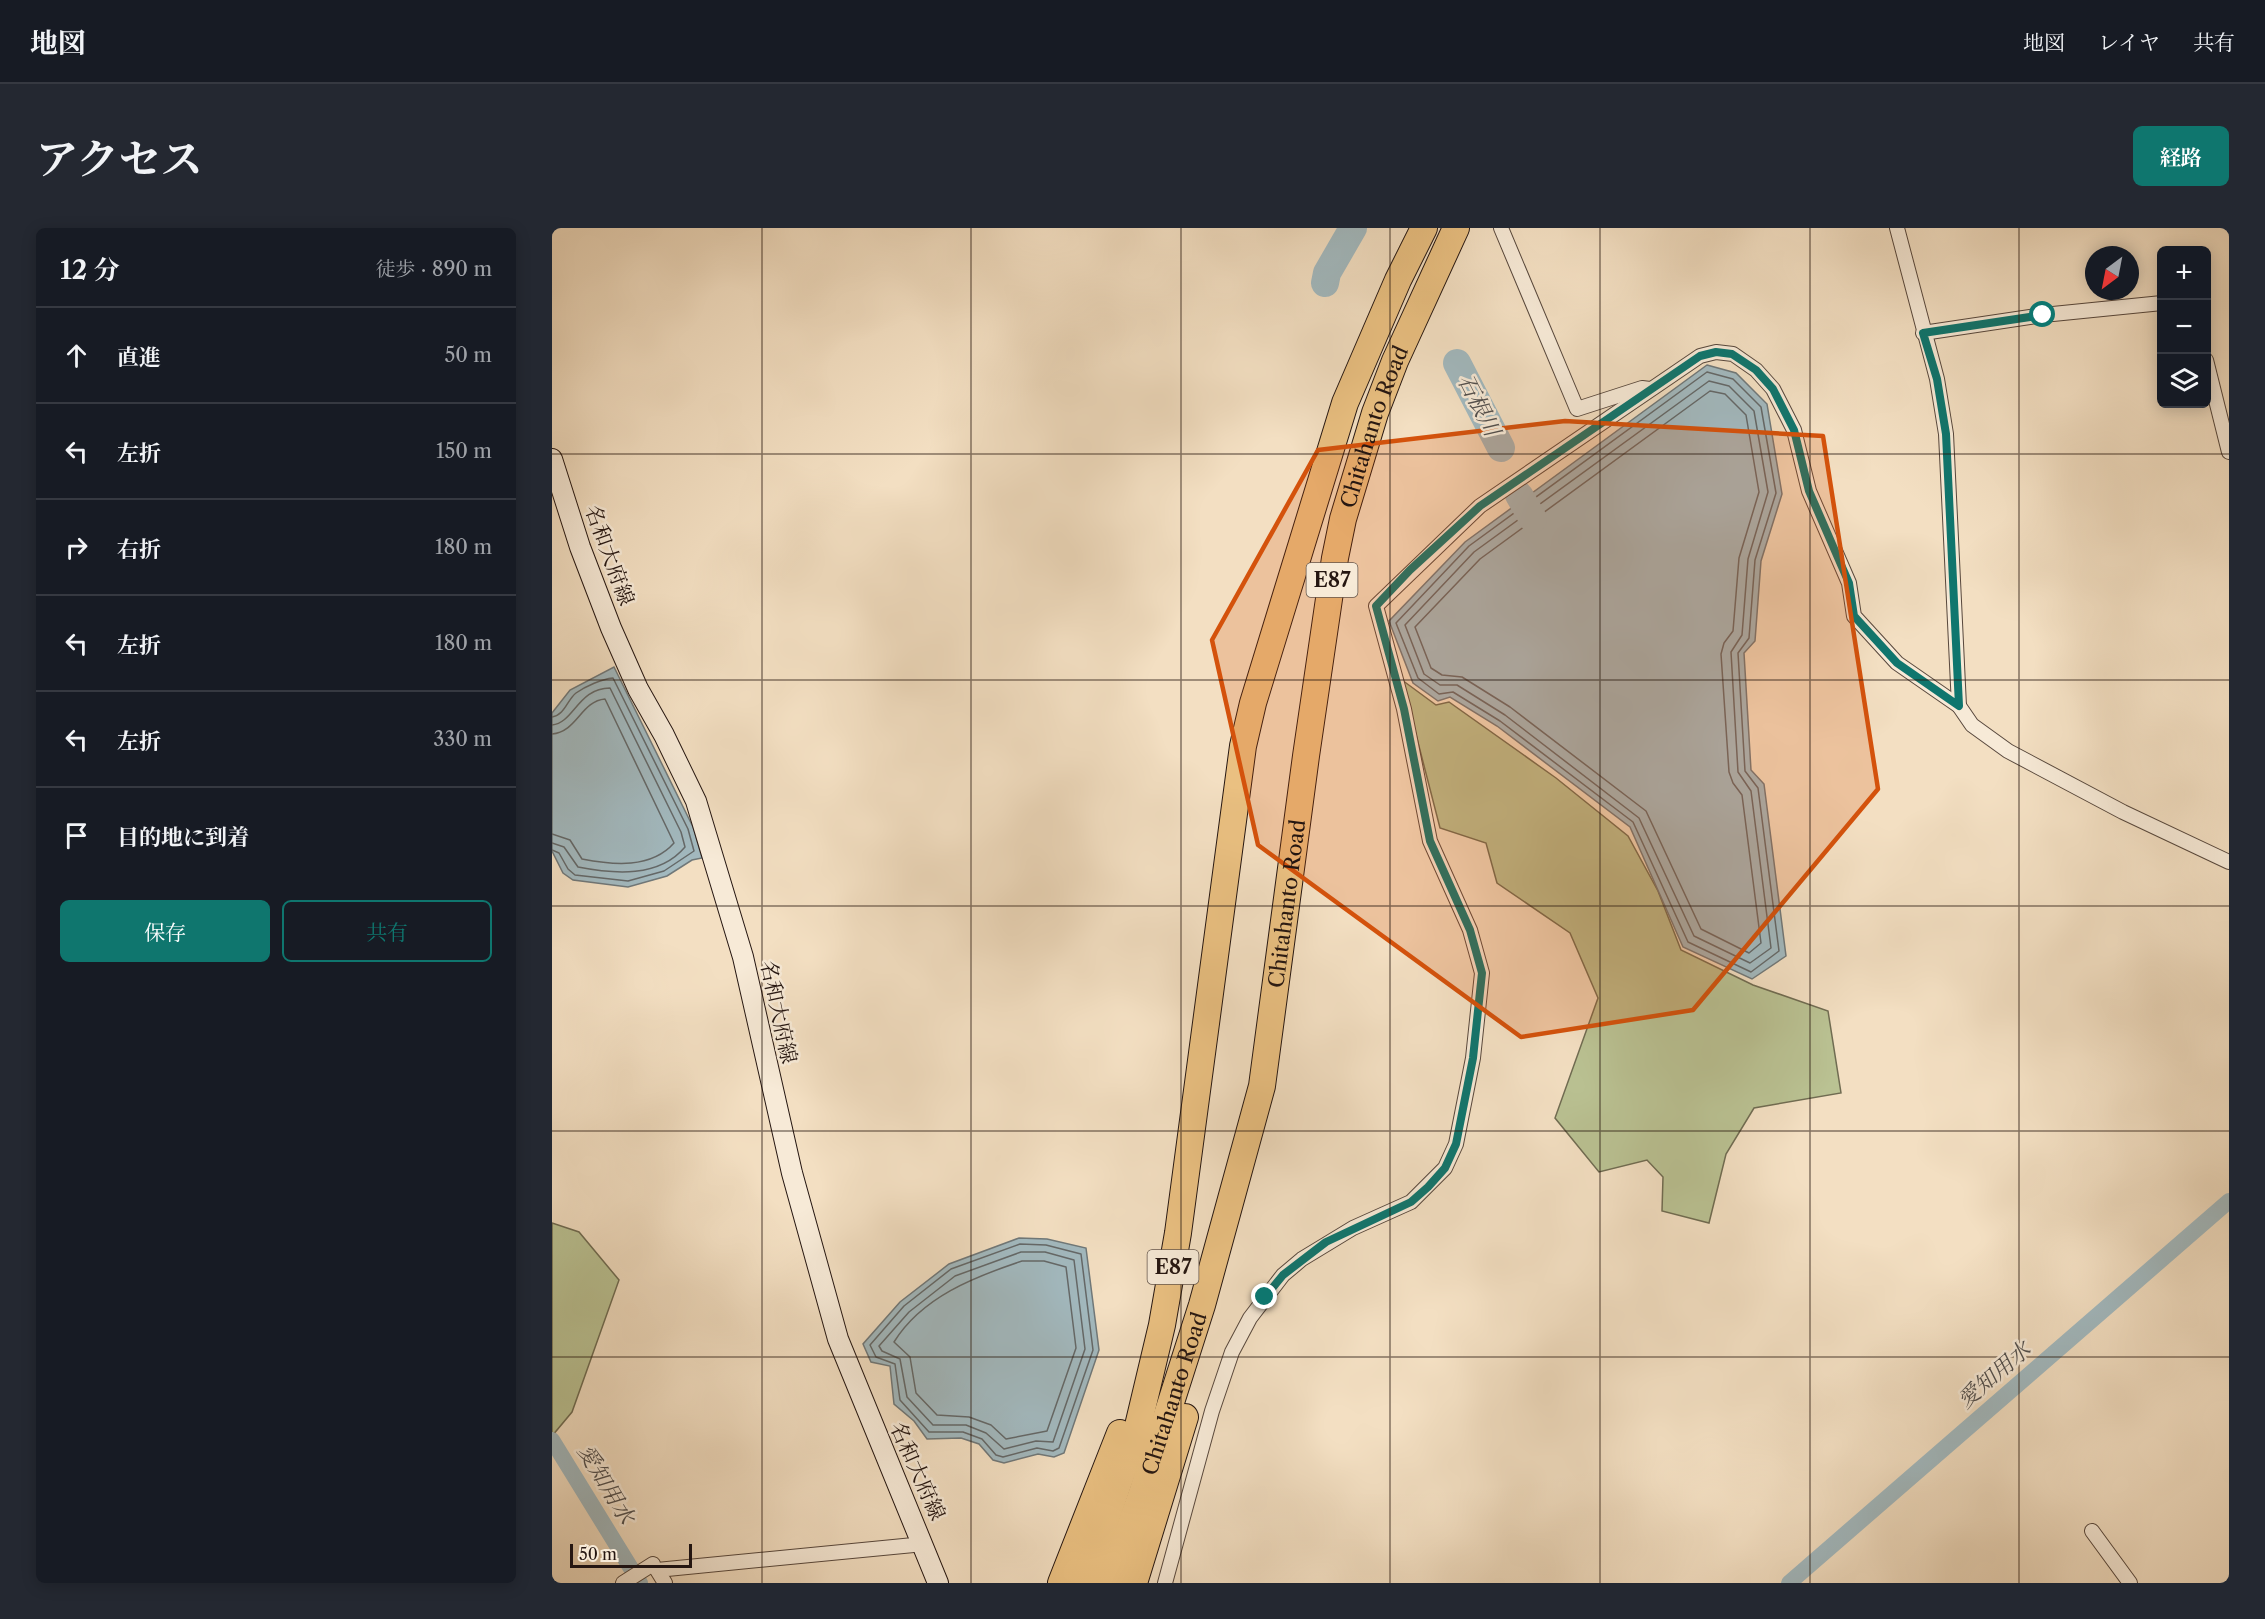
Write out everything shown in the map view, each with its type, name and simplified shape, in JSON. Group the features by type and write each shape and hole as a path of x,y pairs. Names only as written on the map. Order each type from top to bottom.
{"highway":[{"name":"Chitahanto Road","path":"1084,1583 1138,1426 1162,1325 1180,1221 1243,746 1253,703 1306,522 1345,403 1389,300 1424,228"},
{"name":"Chitahanto Road","path":"1110,1583 1143,1490 1202,1305 1262,1086 1309,732 1335,558 1344,519 1375,413 1395,361 1456,228"},
{"path":"1134,1583 1191,1396 1202,1305"},
{"path":"1061,1583 1162,1325"}],"main road":[{"name":"名和大府線","path":"552,459 580,547 611,628 638,688 696,801 743,957 792,1173 838,1339 876,1435 924,1544 938,1583"}],"street":[{"path":"1501,228 1577,409 1642,388 1652,389"},
{"path":"1897,228 1937,379 1946,434 1959,706"},
{"path":"1923,333 2043,315 2157,304"},
{"path":"1165,1583 1212,1411 1232,1352 1250,1318 1283,1275 1310,1253 1353,1228 1411,1202 1445,1168 1456,1144 1473,1058 1482,973 1470,930 1430,841 1404,709 1376,606 1417,564 1480,506 1700,356 1716,352 1732,354 1756,370 1773,389 1794,430 1809,491 1849,583 1854,616 1897,663 1959,706 1972,725 2008,751 2123,812 2229,862"},
{"path":"2211,380 2229,452"},
{"path":"2092,1531 2130,1583"},
{"path":"664,1583 657,1570 924,1544"},
{"path":"623,1583 651,1566"}],"highlighted area":[{"path":"1565,421 1823,436 1878,789 1693,1010 1521,1037 1258,845 1212,640 1318,450"}],"green space":[{"path":"1402,680 1436,705 1449,702 1556,778 1628,836 1658,891 1681,950 1753,985 1828,1011 1841,1093 1754,1108 1726,1154 1709,1223 1662,1211 1663,1177 1647,1160 1599,1172 1555,1118 1598,998 1570,933 1497,883 1486,843 1440,828"},
{"path":"552,1223 579,1232 619,1280 572,1412 552,1436"}],"water":[{"path":"1707,365 1736,373 1767,404 1782,494 1761,561 1755,641 1744,653 1751,770 1764,784 1786,956 1752,979 1683,947 1630,827 1497,726 1450,697 1438,701 1413,683 1389,621 1465,542"},
{"path":"614,667 693,827 702,858 692,860 667,876 628,887 573,880 563,873 552,851 552,713 570,690"},
{"path":"1019,1238 1047,1239 1086,1248 1099,1350 1064,1453 1054,1457 1038,1454 1004,1463 993,1460 979,1444 961,1438 927,1439 914,1421 894,1404 890,1366 871,1362 863,1344 900,1302 949,1264"}],"waterway":[{"name":"石根川","path":"1325,283 1327,273 1353,228"},
{"name":"石根川","path":"1457,363 1501,448"},
{"name":"石根川","path":"1519,495 1533,519"},
{"name":"愛知用水","path":"1789,1583 2229,1201"},
{"name":"愛知用水","path":"552,1440 640,1583"}],"route":[{"path":"1265,1297 1283,1275 1302,1259 1326,1242 1411,1202 1445,1168 1456,1144 1473,1058 1482,973 1470,930 1430,841 1404,709 1376,606 1410,570 1480,506 1700,356 1716,352 1732,354 1743,359 1756,370 1773,389 1794,430 1809,491 1849,583 1854,616 1897,663 1959,706 1946,434 1937,379 1923,333 2043,315"}]}
